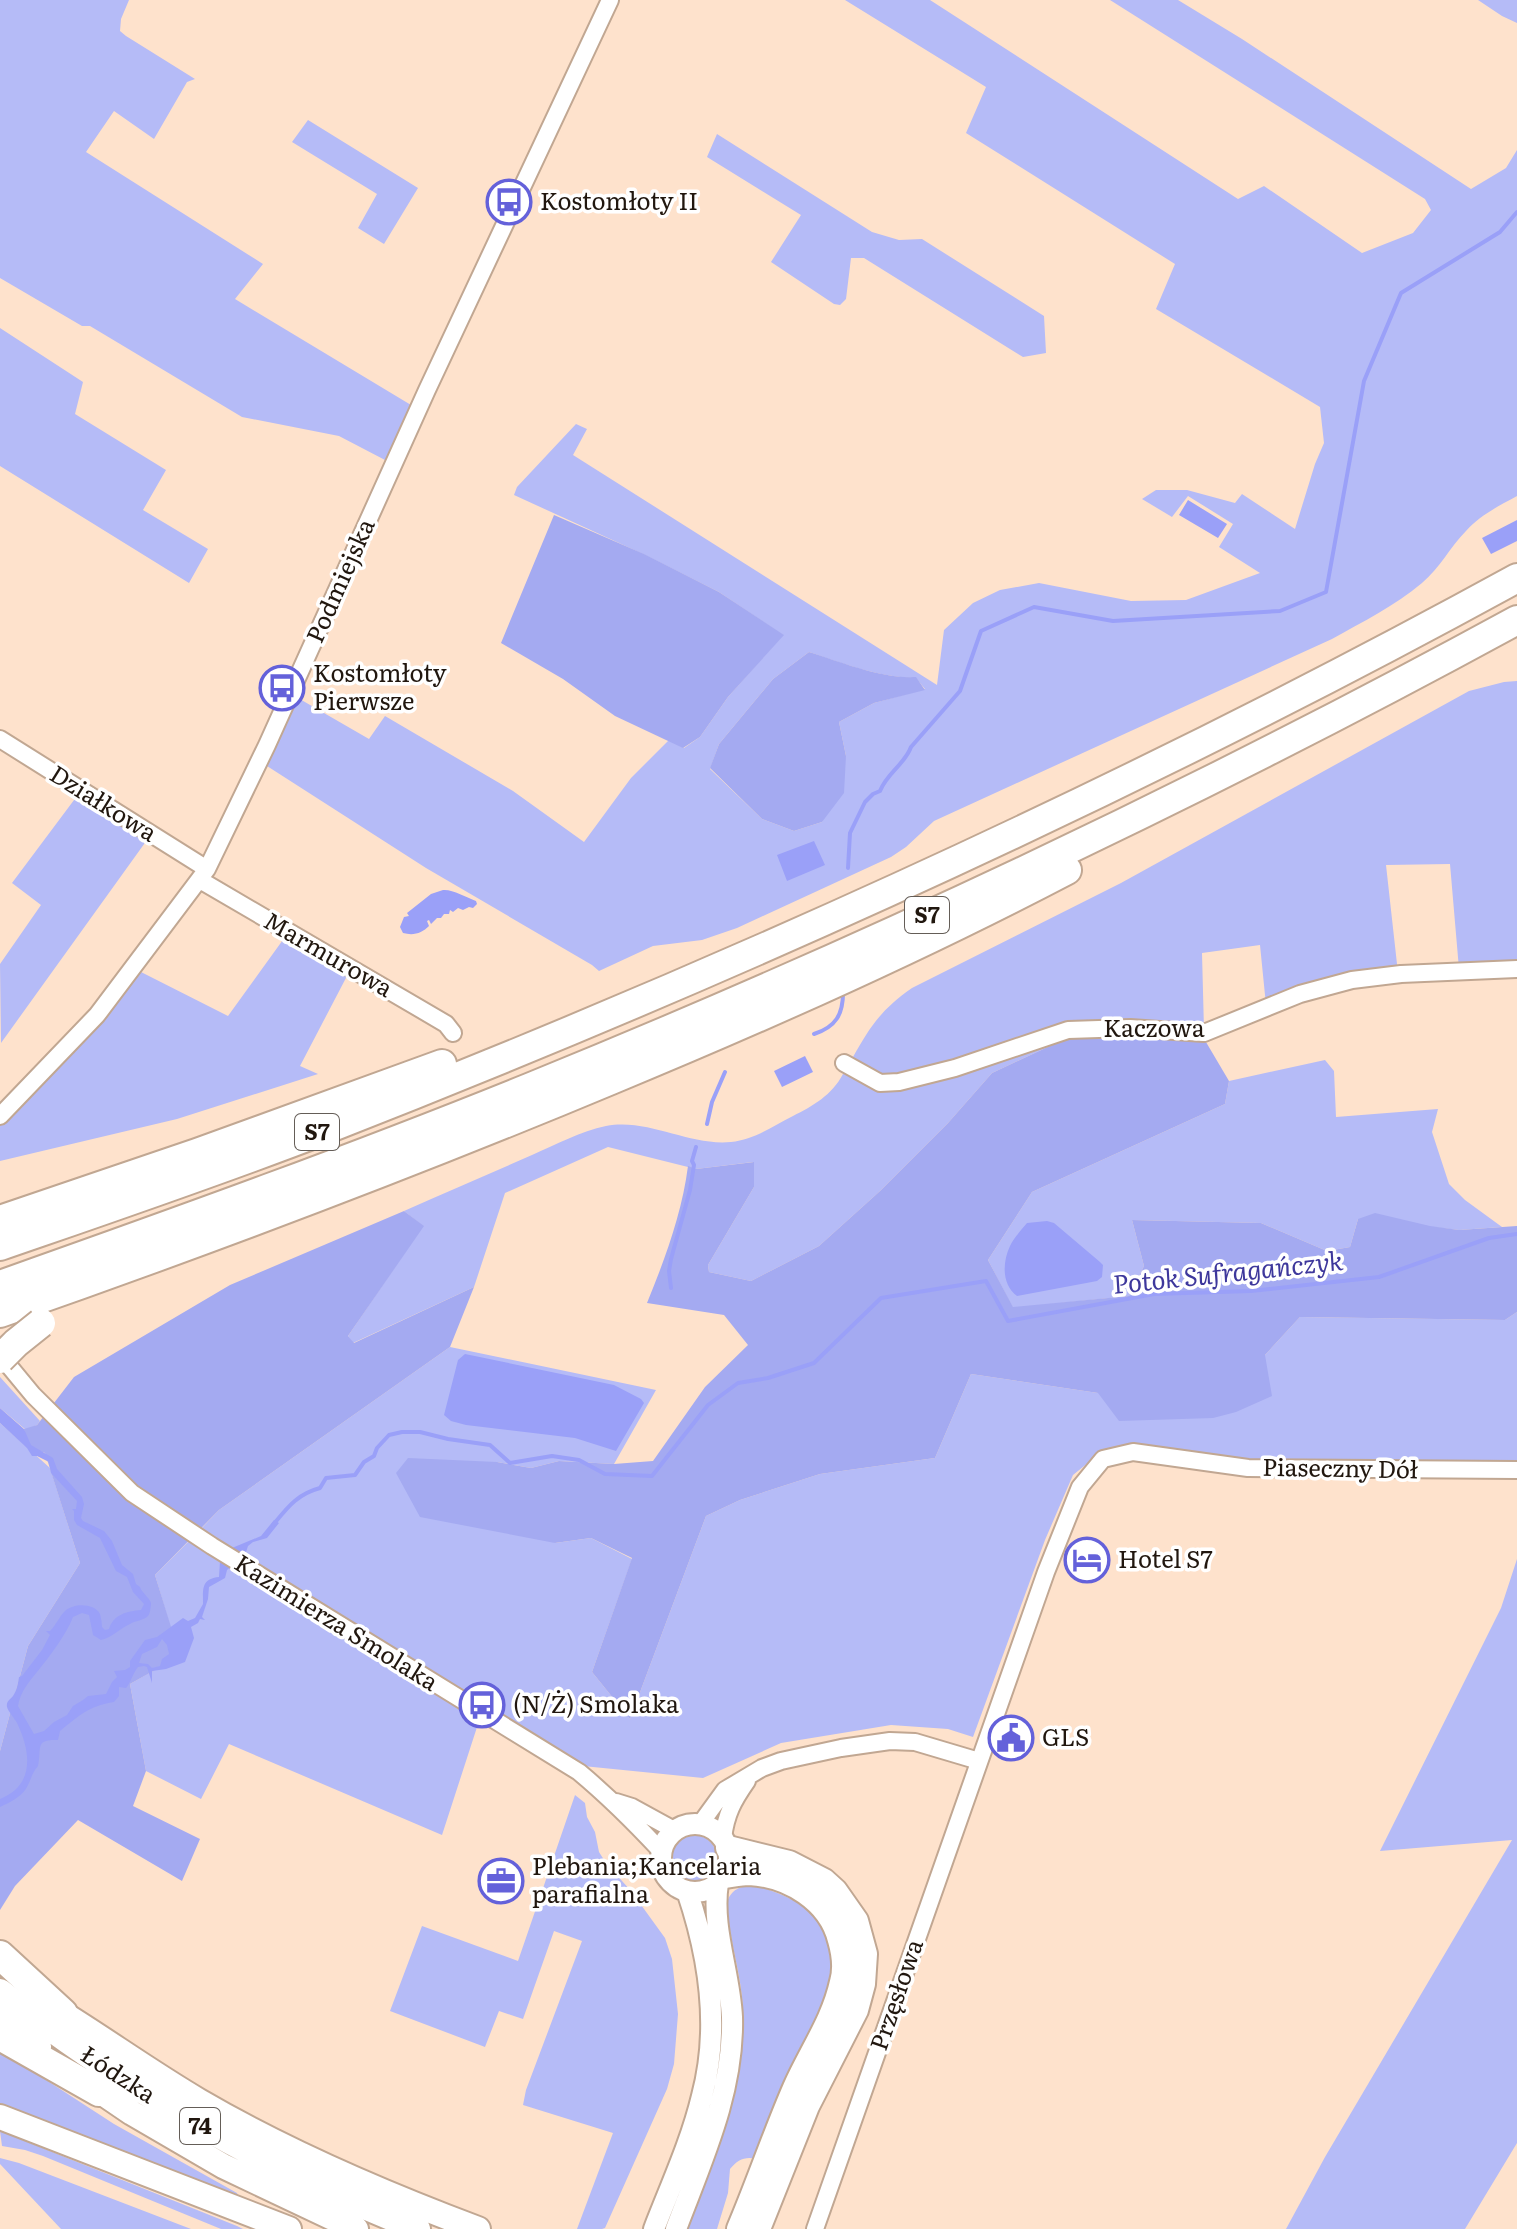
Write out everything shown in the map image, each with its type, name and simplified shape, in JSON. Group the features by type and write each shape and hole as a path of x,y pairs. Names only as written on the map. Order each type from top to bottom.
{"highway":[{"name":"S7","path":"0,1246 318,1132 630,1006 832,918 1116,785 1358,663 1517,578"},
{"name":"S7","path":"2,1303 298,1178 530,1088 736,1001 1037,864 1317,726 1517,620"},
{"path":"2,1303 180,1249 463,1142 804,999 1000,905 1212,793 1317,726"},
{"path":"0,1220 197,1153 478,1051 630,1006"},
{"path":"0,1357 63,1309 180,1249"},
{"path":"0,1955 63,2013"},
{"path":"0,2036 99,2092"}],"main road":[{"path":"726,1843 789,1863 824,1881 856,1921 865,1954 863,1984 856,2010 807,2106 781,2146"},
{"path":"721,1880 748,1873 802,1889 827,1912 838,1931 843,1950 844,1978 833,2013 797,2084 781,2146 766,2185 739,2229"},
{"name":"74","path":"0,1972 156,2075 249,2129 360,2182 478,2229"},
{"name":"Łódzka","path":"0,1991 97,2063 192,2122 292,2174 418,2229"},
{"name":"Łódzka","path":"0,2017 99,2092 223,2166 356,2229"},
{"path":"0,2117 289,2229"},
{"path":"758,2229 766,2185"}],"street":[{"name":"Podmiejska","path":"0,1116 97,1015 204,874 267,745 427,390 610,0"},
{"name":"Działkowa","path":"0,739 204,874"},
{"name":"Marmurowa","path":"204,874 446,1024 453,1033"},
{"name":"Kaczowa","path":"844,1063 880,1083 899,1082 955,1068 1068,1030 1130,1028 1204,1033 1300,994 1352,980 1517,969"},
{"name":"Kazimierza Smolaka","path":"0,1357 33,1395 132,1493 256,1574 579,1772 616,1802 624,1815 661,1851"},
{"name":"Przęsłowa","path":"815,2229 1046,1572 1080,1487 1103,1459 1133,1452 1164,1455"},
{"name":"Piaseczny Dół","path":"1164,1455 1248,1468 1517,1470"},
{"path":"701,1823 725,1790 781,1761 890,1741 915,1742 979,1761"},
{"path":"676,2229 716,2120 730,2060 731,2000 716,1911 721,1880 728,1867 725,1818 752,1775"},
{"name":"Kazimierza Smolaka","path":"616,1802 632,1807 674,1830"},
{"path":"721,1880 709,1889 698,1892 677,1887 663,1872 661,1851 668,1836 682,1825 701,1823 717,1831 726,1843"},
{"path":"654,2229 698,2113 710,2054 711,2012 707,1979 695,1915 687,1891"}],"shaded area":[{"path":"0,0 129,0 120,31 195,79 187,82 154,139 114,111 86,152 263,264 235,299 411,405 385,460 339,436 242,417 90,326 82,326 0,278"},
{"path":"845,0 930,0 1238,199 1264,186 1362,253 1413,233 1431,210 1425,199 1110,0 1178,0 1471,189 1506,168 1517,150 1517,496 1471,525 1434,571 1412,591 1332,639 934,821 891,857 737,928 702,940 653,946 599,971 426,868 267,766 298,698 369,739 385,716 513,791 584,842 631,778 669,740 684,748 700,737 728,697 783,635 719,592 514,495 517,487 576,424 587,429 573,455 937,685 944,630 973,603 1000,590 1039,583 1131,601 1186,600 1260,573 1219,547 1233,524 1188,496 1172,517 1142,499 1156,490 1187,490 1235,503 1242,494 1295,529 1324,443 1320,407 1156,309 1175,264 966,133 986,87","holes":["809,652 876,673 916,678 925,689 874,703 839,722 846,756 822,822 794,831 762,819 710,769 719,744 773,679"]},
{"path":"1478,0 1517,0 1517,23 1502,16"},
{"path":"308,120 418,188 384,244 358,228 377,194 292,142"},
{"path":"717,134 872,232 899,240 922,239 1044,316 1046,353 1023,357 864,258 851,258 846,299 840,305 834,304 771,262 801,215 707,157"},
{"path":"0,328 83,382 75,414 166,470 143,510 208,549 189,583 0,466"},
{"path":"1188,500 1227,524 1218,538 1179,515"},
{"path":"554,515 644,554 719,592 784,635 728,697 700,737 683,748 615,716 563,679 501,643"},
{"path":"1517,520 1517,541 1491,554 1482,538"},
{"path":"809,652 876,673 916,677 925,690 874,703 839,722 846,756 844,793 822,822 794,831 762,819 710,768 719,744 773,679"},
{"path":"1517,681 1517,966 1459,969 1450,864 1386,865 1398,973 1266,1005 1260,945 1202,953 1204,1030 1130,1024 898,1076 872,1072 853,1057 878,1018 912,988 1121,883 1469,691"},
{"path":"77,796 147,840 1,1043 0,964 41,905 12,883"},
{"path":"814,841 825,865 787,881 777,855"},
{"path":"443,890 477,904 473,908 450,910 449,914 444,914 431,924 427,921 429,926 421,932 403,933 400,927 404,917 409,916 407,913 431,894"},
{"path":"285,937 347,976 300,1066 318,1074 177,1119 0,1161 0,1126 102,1020 141,972 228,1016"},
{"path":"1130,1033 1203,1037 1229,1081 1225,1104 1032,1192 988,1260 1013,1307 1129,1296 1144,1266 1132,1220 1261,1223 1327,1251 1350,1247 1358,1219 1375,1213 1459,1230 1517,1226 1517,1312 1505,1320 1300,1317 1265,1355 1272,1396 1236,1412 1213,1418 1119,1421 1098,1393 971,1374 935,1458 820,1474 740,1500 706,1516 630,1719 592,1672 632,1558 591,1538 555,1543 420,1517 396,1473 408,1458 497,1462 531,1468 559,1461 614,1464 653,1461 705,1387 748,1345 724,1315 647,1303 672,1236 688,1166 696,1169 754,1162 754,1187 708,1265 709,1272 751,1281 819,1246 948,1123 992,1073 1067,1038"},
{"path":"1067,1038 992,1073 948,1123 880,1191 819,1246 751,1281 709,1272 708,1265 754,1187 753,1162 696,1169 608,1147 505,1193 474,1287 353,1343 348,1336 423,1226 404,1211 568,1139 597,1128 622,1125 699,1140 739,1141 763,1132 815,1104 828,1094 843,1074 879,1088"},
{"path":"805,1056 813,1072 782,1087 774,1071"},
{"path":"1325,1060 1334,1071 1336,1117 1438,1109 1432,1132 1449,1184 1502,1227 1459,1230 1358,1219 1350,1247 1327,1251 1261,1223 1132,1220 1144,1266 1129,1296 1013,1308 988,1260 1032,1192 1225,1104 1229,1081"},
{"path":"404,1211 424,1226 348,1336 354,1343 474,1287 450,1347 219,1510 155,1575 180,1656 130,1684 146,1771 133,1806 200,1839 182,1881 78,1820 15,1886 0,1910 0,1751 28,1646 80,1563 45,1453 26,1447 24,1429 37,1425 74,1377 230,1285"},
{"path":"1027,1223 1054,1223 1103,1265 1102,1277 1097,1281 1017,1296 1008,1286 1005,1273 1010,1246"},
{"path":"1517,1312 1517,1464 1248,1462 1099,1454 1073,1475 1045,1540 973,1737 948,1729 891,1725 781,1743 703,1778 583,1766 493,1708 198,1532 219,1510 450,1347 656,1390 614,1464 559,1461 531,1468 497,1462 555,1543 591,1538 632,1559 592,1672 630,1719 706,1516 740,1500 820,1474 935,1458 971,1374 1098,1393 1265,1355 1300,1317 1505,1320"},
{"path":"465,1354 614,1385 644,1403 616,1451 575,1438 451,1421 444,1415 458,1360"},
{"path":"0,1377 40,1421 37,1425 26,1430 0,1408"},
{"path":"0,1408 24,1429 31,1445 53,1458 57,1469 82,1497 83,1521 104,1531 122,1565 133,1574 136,1584 151,1603 147,1617 101,1640 93,1635 89,1615 82,1613 73,1617 19,1701 18,1706 34,1734 67,1715 73,1706 88,1696 106,1694 117,1677 114,1671 130,1667 130,1661 145,1640 157,1637 183,1618 188,1621 195,1618 203,1604 206,1582 219,1577 220,1561 232,1548 261,1536 274,1520 279,1523 267,1538 248,1546 245,1555 227,1570 225,1578 209,1587 202,1617 205,1620 200,1619 191,1627 194,1638 185,1662 152,1671 152,1683 147,1667 138,1667 126,1688 119,1687 119,1696 114,1702 85,1712 60,1731 58,1740 42,1743 38,1766 26,1789 0,1807 0,1799 19,1785 27,1767 22,1734 7,1703 19,1677 42,1650 50,1635 46,1631 50,1631 65,1611 73,1607 84,1605 97,1610 105,1630 117,1617 141,1610 144,1604 133,1592 127,1577 116,1571 100,1538 77,1525 72,1509 76,1509 77,1501 51,1473 49,1462 32,1456 0,1423","holes":["162,1639 169,1654 162,1659 160,1666 152,1668 139,1663 142,1654 157,1647"]},
{"path":"0,1423 50,1468 80,1563 28,1646 0,1751"},
{"path":"189,1541 479,1721 442,1835 229,1744 201,1799 146,1771 130,1684 179,1656 155,1575"},
{"path":"1517,1559 1517,2143 1465,2229 1286,2229 1325,2157 1512,1840 1380,1851 1501,1608"},
{"path":"575,1795 585,1803 599,1852 665,1938 672,1959 678,2014 674,2064 667,2089 602,2229 577,2229 613,2133 523,2105 582,1941 554,1931 523,2019 499,2011 485,2047 390,2011 422,1926 518,1961"},
{"path":"694,1835 710,1842 717,1858 710,1874 694,1881 678,1874 671,1858 678,1842"},
{"path":"752,1885 795,1901 818,1919 831,1945 831,1977 828,1992 758,2159 742,2159 730,2169 728,2193 717,2229 688,2229 727,2122 743,2040 742,1997 727,1902 736,1889"},
{"path":"0,2050 114,2124 237,2193 239,2198 0,2103"},
{"path":"0,2131 243,2229 221,2229 43,2156 2,2146"},
{"path":"0,2158 191,2229 61,2229 0,2164"}],"waterway":[{"path":"848,868 850,833 865,802 880,791 911,747 960,691 981,631 1034,607 1113,621 1280,611 1326,592 1364,381 1401,293 1500,232 1517,212"},
{"path":"814,1034 828,1028 837,1019 843,993"},
{"path":"707,1124 712,1102 725,1072"},
{"path":"671,1288 671,1259 690,1190 696,1147"},
{"name":"Potok Sufragańczyk","path":"273,1525 293,1502 320,1488 326,1478 355,1475 389,1435 402,1432 420,1432 490,1445 510,1463 552,1456 579,1460 605,1474 652,1476 708,1405 738,1383 768,1378 814,1363 881,1298 986,1281 1008,1321 1154,1294 1251,1291 1379,1277 1489,1238 1517,1234"}],"place":[{"name":"Kostomłoty II","path":"509,202"},
{"name":"Kostomłoty Pierwsze","path":"282,688"},
{"name":"Hotel S7","path":"1087,1560"},
{"name":"(N/Ż) Smolaka","path":"482,1705"},
{"name":"GLS","path":"1011,1738"},
{"name":"Plebania;Kancelaria parafialna","path":"501,1881"}]}
